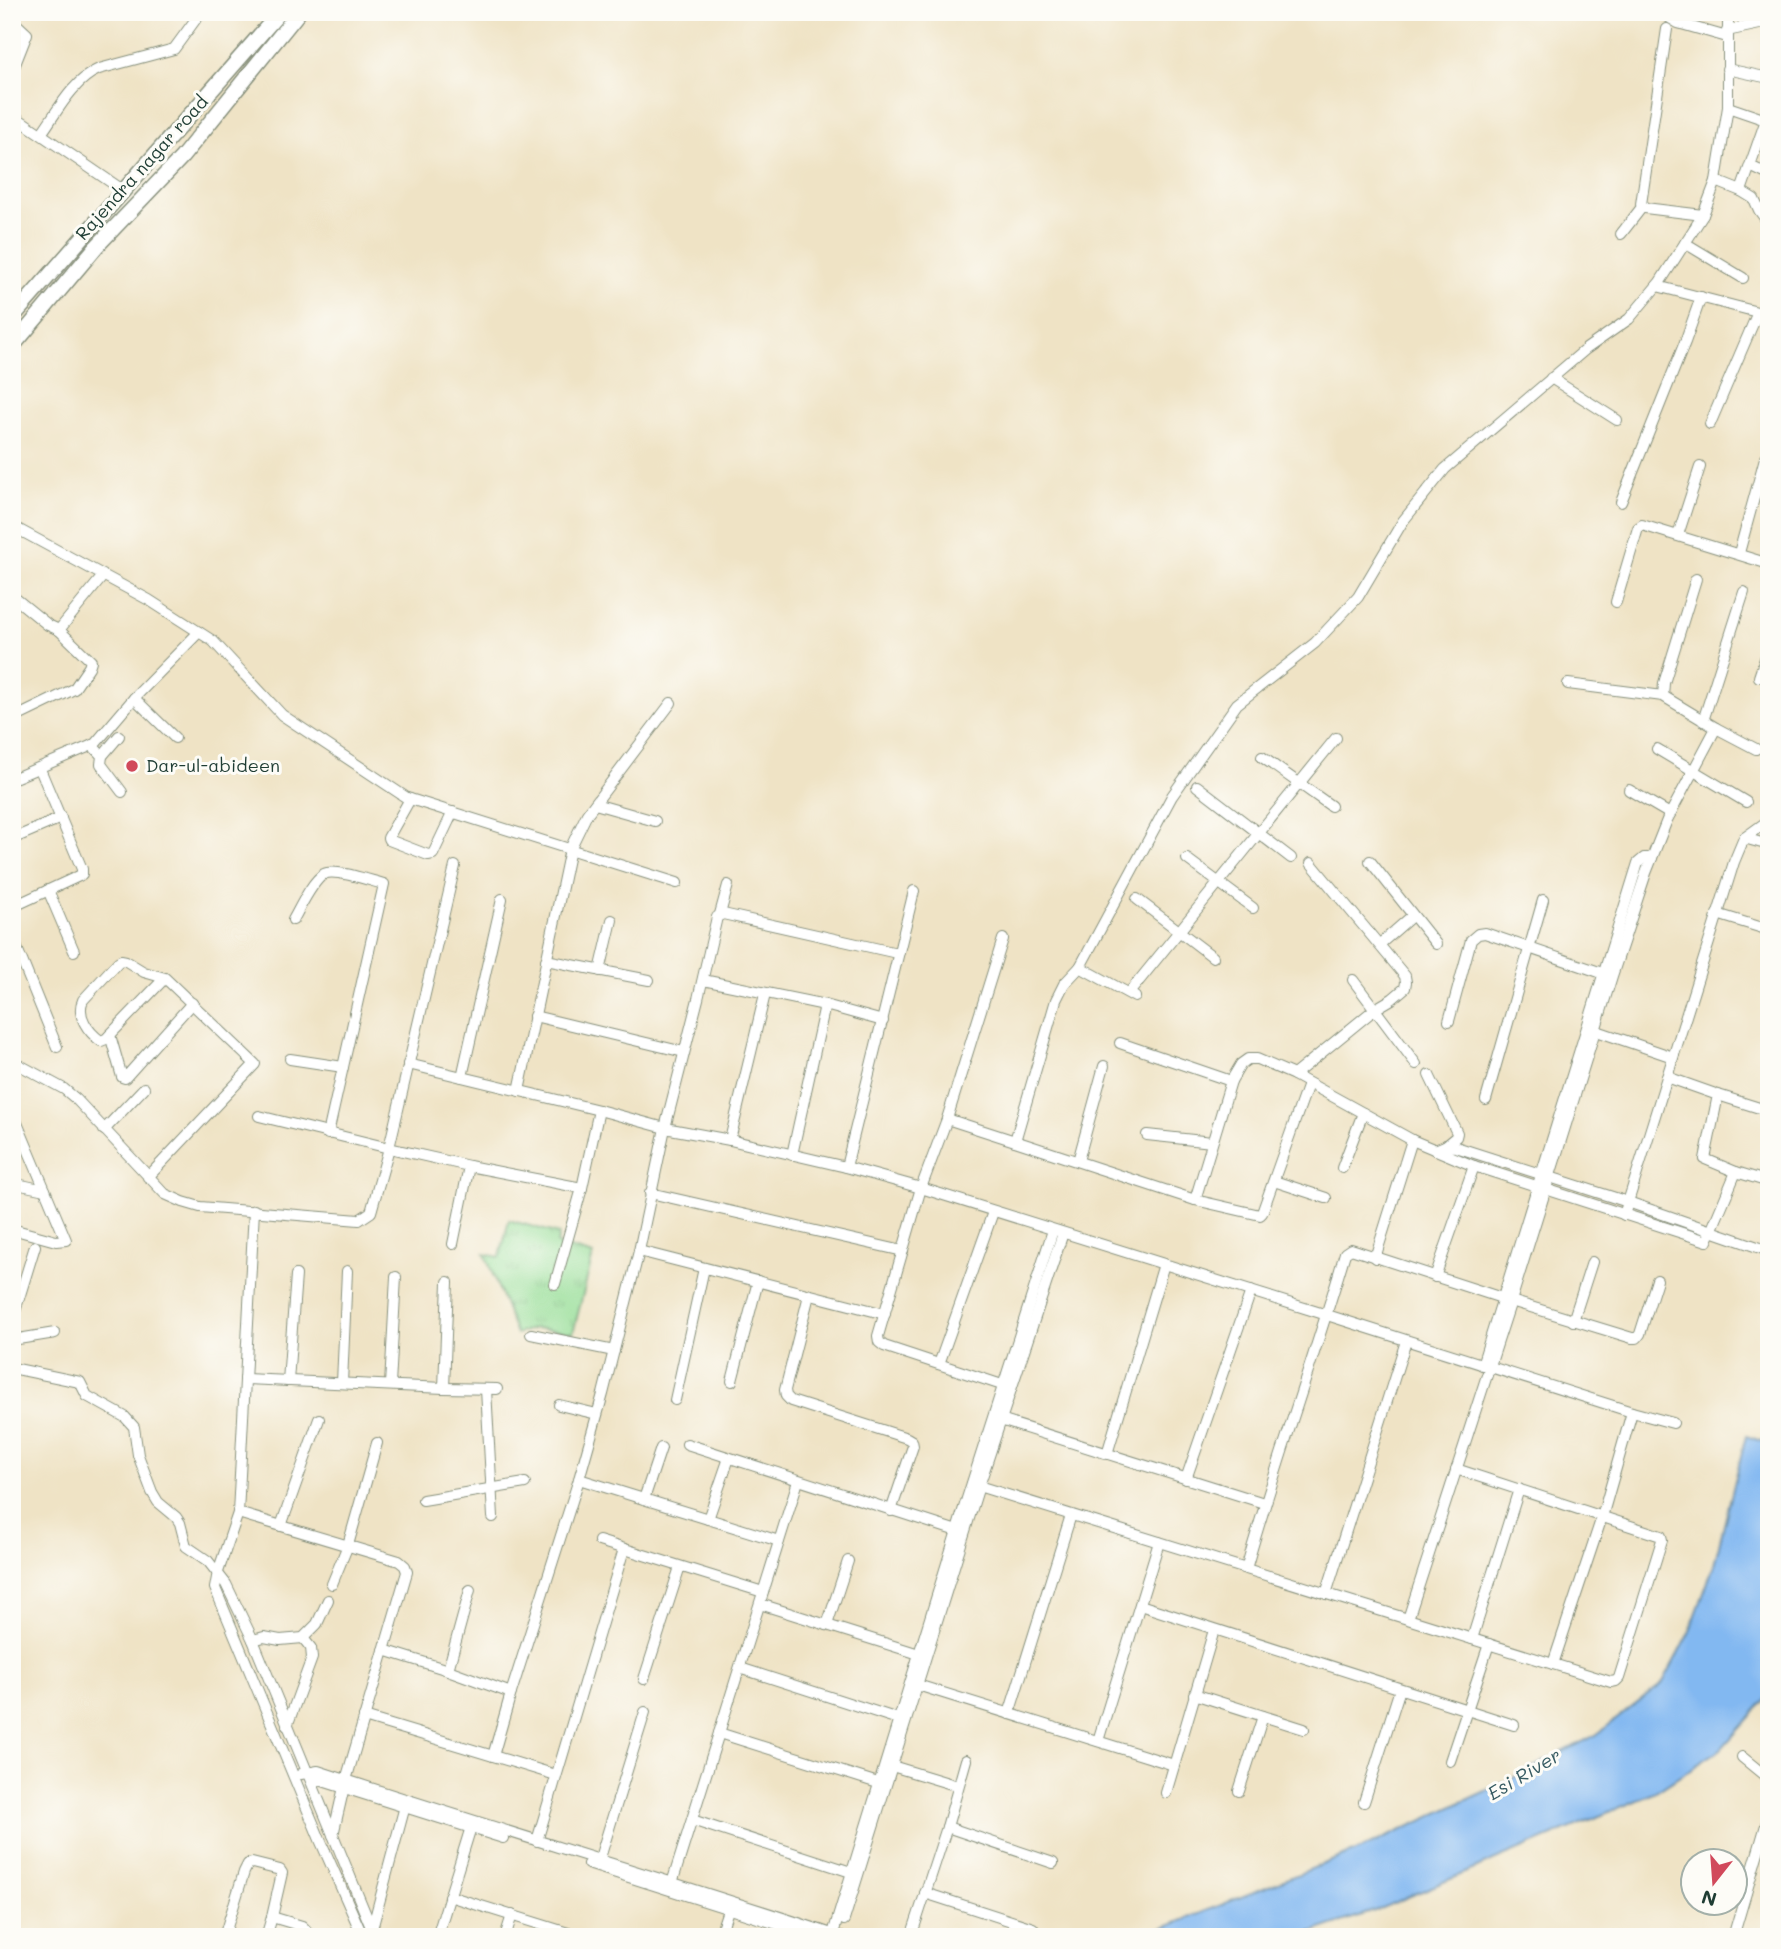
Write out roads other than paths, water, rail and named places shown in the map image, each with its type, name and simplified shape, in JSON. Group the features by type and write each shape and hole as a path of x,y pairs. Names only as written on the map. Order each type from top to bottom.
{"main road":[{"name":"Rajendra nagar road","path":"12,318 280,20 299,12"},
{"name":"Rajendra nagar road","path":"12,347 96,247 198,138 280,20"}],"street":[{"path":"41,134 77,84 89,73 174,49 201,12"},
{"path":"1660,12 1678,23 1727,34 1769,22"},
{"path":"1015,1141 1056,1000 1064,984 1080,967 1172,796 1237,704 1315,643 1358,597 1403,522 1445,469 1586,349 1629,319 1657,286 1703,215 1716,181 1728,107 1728,12"},
{"path":"12,20 27,34 12,72"},
{"path":"1620,234 1642,207 1667,29"},
{"path":"1727,69 1769,78"},
{"path":"1728,107 1766,120 1741,191"},
{"path":"12,132 15,115 124,191"},
{"path":"1750,166 1769,174"},
{"path":"1716,181 1741,191 1757,202 1769,224"},
{"path":"1642,207 1703,215"},
{"path":"1685,243 1743,278"},
{"path":"1657,286 1764,314 1710,424"},
{"path":"1621,502 1701,297"},
{"path":"1551,378 1618,420"},
{"path":"1739,553 1765,458"},
{"path":"1678,535 1700,467"},
{"path":"1616,602 1642,525 1769,564"},
{"path":"12,526 149,600 213,641 282,715 416,803 440,813 453,812 677,883"},
{"path":"59,630 103,576"},
{"path":"1663,696 1664,683 1696,579"},
{"path":"1703,721 1744,592"},
{"path":"12,719 74,689 91,661 59,630 48,625 16,599"},
{"path":"12,779 92,745 199,632"},
{"path":"1759,677 1769,647"},
{"path":"1568,684 1663,696 1756,749"},
{"path":"134,698 175,738"},
{"path":"519,1091 570,849 595,804 671,702"},
{"path":"1408,1619 1607,974 1670,814 1716,728"},
{"path":"119,736 102,756 101,764 122,792"},
{"path":"1080,967 1132,995 1179,931 1336,738"},
{"path":"92,745 102,756"},
{"path":"1657,749 1746,802"},
{"path":"1262,757 1331,806"},
{"path":"12,906 82,874 40,769"},
{"path":"1197,786 1292,858"},
{"path":"1629,790 1670,814"},
{"path":"416,803 388,838 428,855 433,854 453,812"},
{"path":"595,804 655,821"},
{"path":"12,839 61,818"},
{"path":"1624,1215 1734,862 1744,838 1769,820"},
{"path":"1744,838 1769,845"},
{"path":"1187,859 1253,908"},
{"path":"1370,861 1436,944"},
{"path":"1294,1075 1375,1009 1392,999 1405,988 1406,982 1405,976 1380,944 1311,863"},
{"path":"12,1061 64,1089 165,1194 183,1202 200,1207 359,1220 366,1217 371,1212 388,1148 455,866"},
{"path":"293,920 316,882 324,874 333,872 384,884 328,1134"},
{"path":"493,1756 579,1479 614,1352 665,1128 728,885"},
{"path":"48,890 74,951"},
{"path":"846,1167 914,891"},
{"path":"462,1077 502,899"},
{"path":"1137,899 1213,957"},
{"path":"1486,1100 1543,900"},
{"path":"720,914 897,953"},
{"path":"1717,914 1769,930"},
{"path":"1380,944 1412,916"},
{"path":"600,971 612,920"},
{"path":"1449,1021 1471,940 1478,933 1530,947 1607,974"},
{"path":"12,936 57,1047"},
{"path":"1003,939 947,1119 921,1188 878,1336 879,1342 884,1346 1007,1386"},
{"path":"546,960 649,980"},
{"path":"148,1177 255,1064 165,978 144,972 125,961 118,962 83,1000 80,1007 82,1018 101,1041 165,978"},
{"path":"703,980 825,1005 883,1021"},
{"path":"1353,980 1416,1064"},
{"path":"730,1140 765,994"},
{"path":"110,1035 122,1077 125,1078 192,1003"},
{"path":"792,1155 825,1005"},
{"path":"534,1016 684,1052"},
{"path":"1591,1028 1673,1057"},
{"path":"1121,1043 1231,1081"},
{"path":"290,1059 343,1067"},
{"path":"1195,1200 1231,1081 1241,1063 1248,1059 1257,1059 1294,1075 1412,1140 1439,1148 1474,1166 1707,1241 1736,1172"},
{"path":"408,1064 665,1128 846,1167 921,1188 1673,1423"},
{"path":"1078,1161 1104,1066"},
{"path":"1429,1075 1457,1133 1456,1137 1439,1148"},
{"path":"1667,1077 1769,1111"},
{"path":"947,1119 1195,1200 1260,1215 1308,1084"},
{"path":"104,1130 144,1088"},
{"path":"1718,1095 1705,1159 1769,1182"},
{"path":"555,1284 582,1188 599,1110"},
{"path":"12,1111 66,1240 56,1241 12,1229"},
{"path":"1342,1168 1363,1113"},
{"path":"259,1116 388,1148 582,1188"},
{"path":"1147,1135 1212,1142"},
{"path":"1375,1258 1412,1140"},
{"path":"1439,1148 1456,1147 1769,1251"},
{"path":"453,1244 469,1166"},
{"path":"1436,1277 1474,1166"},
{"path":"1274,1181 1326,1198"},
{"path":"12,1183 45,1190"},
{"path":"650,1193 903,1251"},
{"path":"254,1210 238,1514 215,1588 321,1842 368,1934"},
{"path":"939,1364 993,1212"},
{"path":"836,1936 892,1766 913,1684 975,1485 1058,1232"},
{"path":"12,1321 35,1246"},
{"path":"1246,1569 1264,1503 1345,1253 1351,1249 1632,1338 1637,1338 1640,1334 1657,1280"},
{"path":"639,1251 885,1314"},
{"path":"1573,1321 1592,1262"},
{"path":"1107,1454 1164,1264"},
{"path":"675,1401 704,1268"},
{"path":"342,1383 348,1271"},
{"path":"288,1381 296,1275"},
{"path":"390,1385 396,1277"},
{"path":"732,1381 758,1281"},
{"path":"444,1388 448,1282"},
{"path":"1186,1479 1251,1291"},
{"path":"809,1295 785,1390 786,1396 791,1401 912,1441 913,1446 891,1511"},
{"path":"12,1340 55,1333"},
{"path":"531,1334 614,1352"},
{"path":"1326,1594 1406,1341"},
{"path":"12,1368 80,1382 87,1396 131,1422 136,1433 138,1455 152,1492 158,1502 180,1523 186,1546 208,1561 218,1572 253,1640 286,1726 310,1773 368,1934"},
{"path":"245,1379 491,1389 493,1517"},
{"path":"559,1405 597,1414"},
{"path":"1553,1664 1602,1517 1632,1412"},
{"path":"281,1526 319,1419"},
{"path":"997,1419 1264,1503"},
{"path":"332,1584 348,1545 377,1443"},
{"path":"687,1444 957,1531"},
{"path":"644,1499 660,1448"},
{"path":"708,1519 729,1458"},
{"path":"975,1485 1611,1682 1616,1681 1662,1540 1658,1534 1456,1469"},
{"path":"579,1479 779,1541"},
{"path":"672,1883 798,1481"},
{"path":"423,1500 525,1483"},
{"path":"836,1936 851,1872 878,1783 898,1719 913,1684 919,1654 957,1531 975,1485"},
{"path":"1472,1639 1519,1489"},
{"path":"238,1514 399,1560 407,1572 345,1784 333,1836"},
{"path":"1009,1714 1071,1515"},
{"path":"599,1541 763,1592"},
{"path":"1098,1741 1159,1542"},
{"path":"537,1841 624,1549"},
{"path":"827,1625 848,1561"},
{"path":"644,1679 680,1566"},
{"path":"448,1670 470,1590"},
{"path":"253,1640 264,1637 280,1640 303,1639 317,1623 328,1600"},
{"path":"760,1604 919,1654"},
{"path":"1139,1605 1514,1725"},
{"path":"1166,1793 1214,1630"},
{"path":"286,1726 312,1658 311,1648 303,1639"},
{"path":"1450,1761 1489,1644"},
{"path":"384,1650 511,1693"},
{"path":"740,1668 898,1719"},
{"path":"913,1684 1174,1765"},
{"path":"1364,1802 1400,1689"},
{"path":"1194,1694 1304,1729"},
{"path":"599,1861 645,1712"},
{"path":"1239,1791 1263,1716"},
{"path":"364,1717 556,1775"},
{"path":"719,1733 878,1783"},
{"path":"1742,1757 1769,1779"},
{"path":"911,1937 966,1760"},
{"path":"892,1766 958,1786"},
{"path":"294,1776 310,1773"},
{"path":"310,1773 316,1779 345,1784 672,1883 818,1937"},
{"path":"345,1784 471,1827 836,1936"},
{"path":"368,1934 405,1806"},
{"path":"1733,1937 1769,1815"},
{"path":"692,1819 851,1872"},
{"path":"437,1937 471,1827"},
{"path":"947,1827 1053,1863"},
{"path":"224,1937 248,1864 252,1863 282,1873 266,1937"},
{"path":"925,1893 1033,1927"},
{"path":"449,1896 578,1936"},
{"path":"719,1937 730,1904"},
{"path":"505,1937 512,1915"},
{"path":"272,1917 302,1926 306,1930 306,1937"}],"water":[{"name":"Esi River","path":"1746,1436 1769,1443 1769,1696 1721,1749 1654,1793 1377,1910 1297,1937 1141,1937 1361,1849 1505,1782 1596,1735 1662,1684 1690,1631 1714,1565"}],"place":[{"name":"Dar-ul-abideen","path":"132,766"}]}
